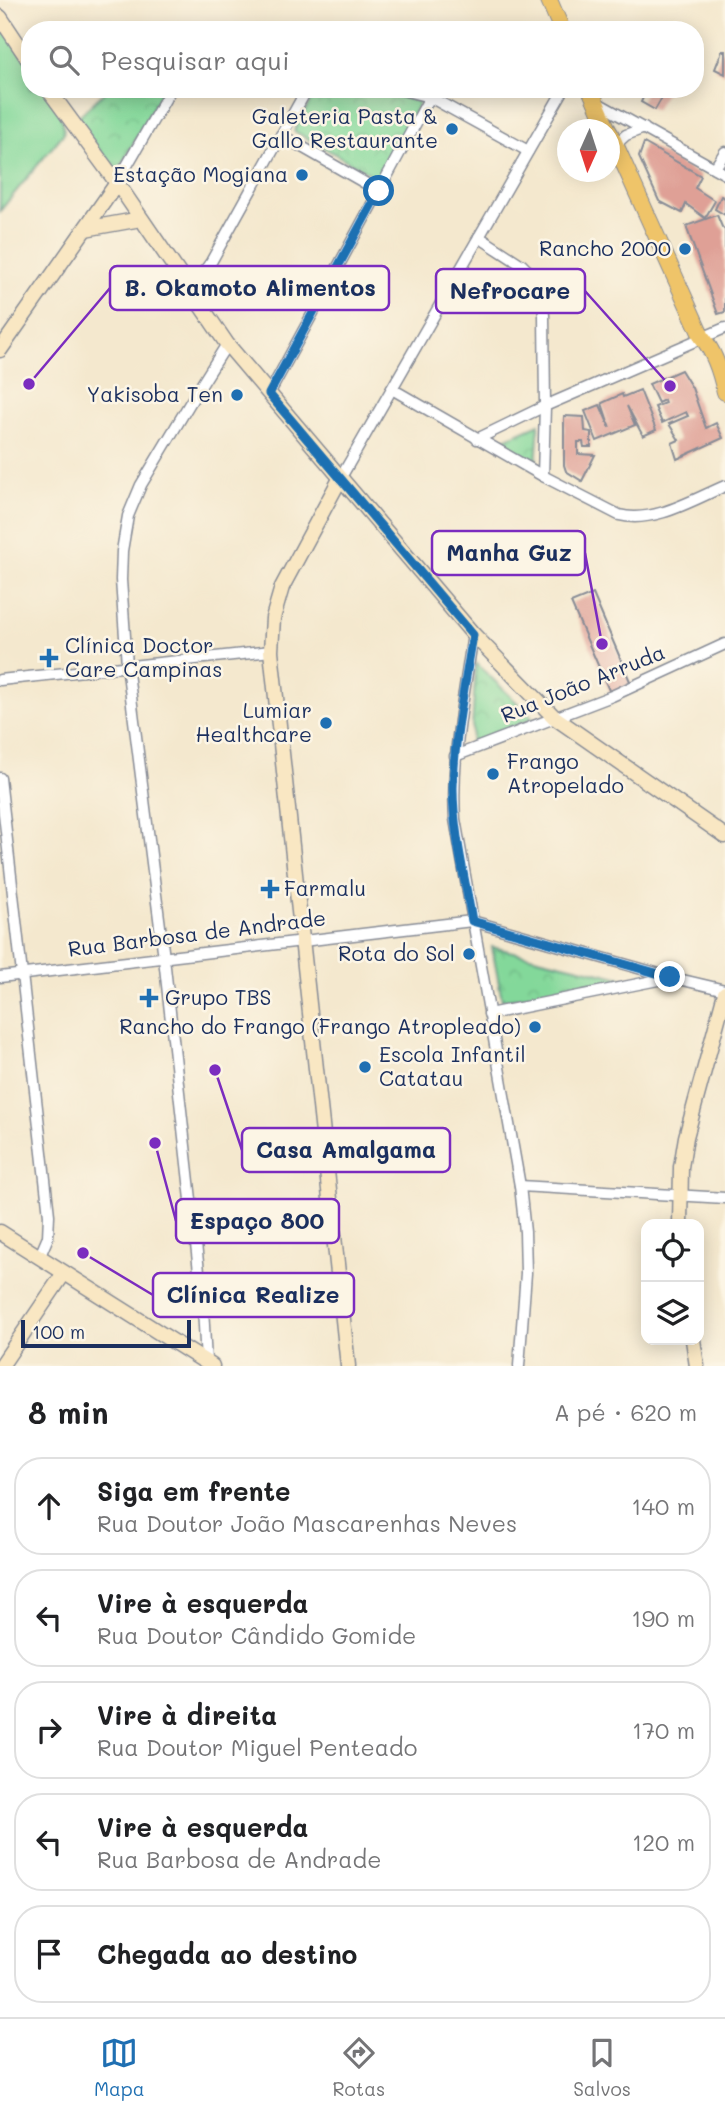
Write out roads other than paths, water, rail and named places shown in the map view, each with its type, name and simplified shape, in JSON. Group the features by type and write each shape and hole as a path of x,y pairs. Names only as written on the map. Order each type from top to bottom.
{"main road":[{"path":"0,17 21,48"},
{"path":"55,98 228,344 473,635 554,717 725,836"},
{"path":"594,98 604,119"},
{"path":"620,156 702,338 709,346 723,379 724,391"},
{"path":"0,350 117,183"},
{"path":"85,229 142,219"},
{"path":"340,479 282,587 272,618 271,651 348,1366"},
{"path":"680,1219 686,1138 725,992"},
{"path":"0,1233 207,1365"},
{"path":"1,1366 64,1273"},
{"path":"694,1345 697,1366"}],"street":[{"path":"117,183 166,98"},
{"path":"190,290 211,262 302,98"},
{"path":"269,394 429,98"},
{"path":"432,98 528,150"},
{"path":"340,479 559,98"},
{"path":"598,98 720,171 725,152"},
{"path":"620,135 644,128"},
{"path":"281,135 379,191"},
{"path":"479,237 522,265 530,273 542,298 545,406 543,476"},
{"path":"477,439 545,406 725,328"},
{"path":"207,1365 203,1307 164,958 127,665 121,580 122,551 128,516 141,485 228,344"},
{"path":"392,389 543,476 614,513 628,517 646,516 725,486"},
{"path":"473,635 455,756 453,790 455,819 472,921 520,1186 526,1273 519,1366"},
{"name":"Rua João Arruda","path":"455,756 633,687 725,644"},
{"path":"0,680 271,651"},
{"path":"0,778 49,1215 48,1237 39,1258"},
{"name":"Rua Barbosa de Andrade","path":"0,977 472,921 725,992"},
{"path":"489,1014 670,977"},
{"path":"520,1186 725,1198"}],"place":[{"name":"Galeteria Pasta & Gallo Restaurante","path":"452,129"},
{"name":"Estação Mogiana","path":"302,175"},
{"name":"Rancho 2000","path":"685,249"},
{"name":"B. Okamoto Alimentos","path":"29,384"},
{"name":"Nefrocare","path":"670,386"},
{"name":"Yakisoba Ten","path":"237,395"},
{"name":"Manha Guz","path":"602,644"},
{"name":"Clínica Doctor Care Campinas","path":"49,658"},
{"name":"Lumiar Healthcare","path":"326,723"},
{"name":"Frango Atropelado","path":"493,774"},
{"name":"Farmalu","path":"270,889"},
{"name":"Rota do Sol","path":"469,954"},
{"name":"Grupo TBS","path":"149,998"},
{"name":"Rancho do Frango (Frango Atropleado)","path":"535,1027"},
{"name":"Escola Infantil Catatau","path":"365,1067"},
{"name":"Casa Amalgama","path":"215,1070"},
{"name":"Espaço 800","path":"155,1143"},
{"name":"Clínica Realize","path":"83,1253"}]}
